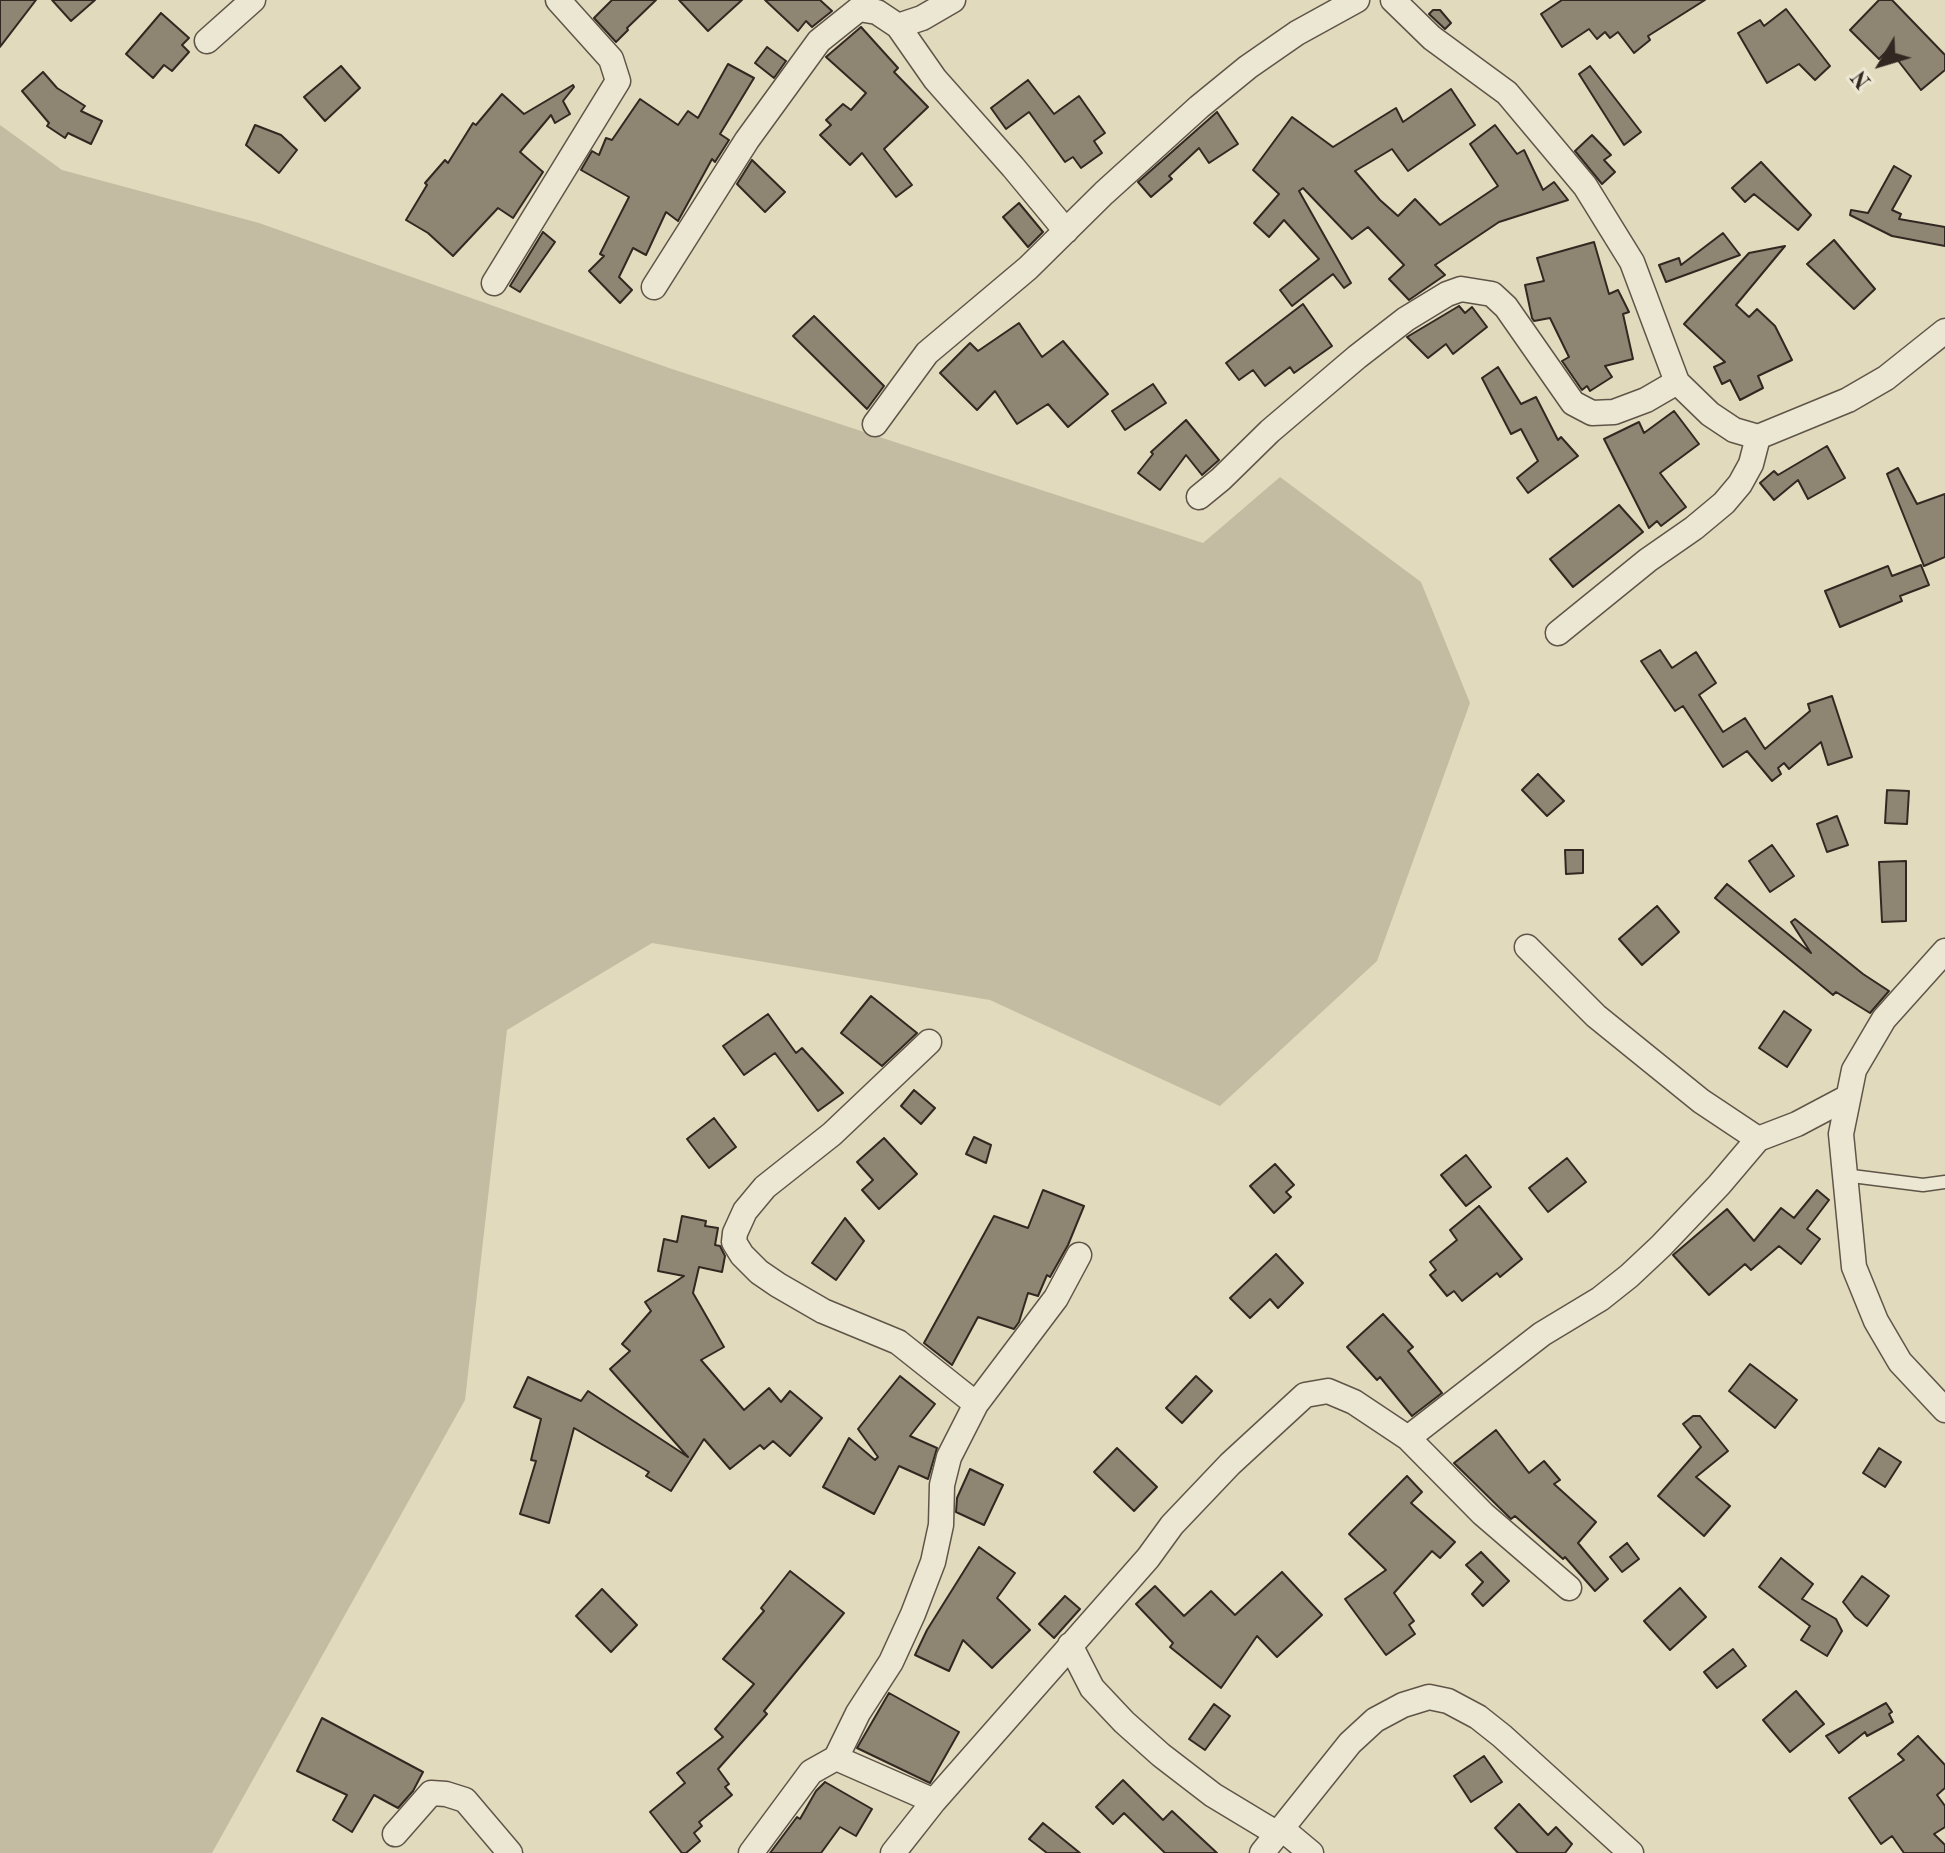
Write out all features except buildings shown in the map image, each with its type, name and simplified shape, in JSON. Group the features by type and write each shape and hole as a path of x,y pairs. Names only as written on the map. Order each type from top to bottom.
{"street":[{"path":"207,41 253,0"},
{"path":"494,283 618,81 611,59 558,0"},
{"path":"898,26 922,18 953,0"},
{"path":"875,424 927,353 1028,268 1140,159 1248,67 1297,33 1357,0"},
{"path":"1393,0 1432,38 1507,93 1585,186 1632,262 1677,382 1710,414 1734,430 1758,437 1848,400 1886,378 1945,331"},
{"path":"654,287 747,140 819,41 859,9 877,12 898,26 935,79 1066,231"},
{"path":"1199,497 1357,357 1406,319 1461,289 1492,294 1506,307 1573,403 1592,413 1614,412 1646,400 1677,382"},
{"path":"1558,633 1724,503 1751,464 1758,437"},
{"path":"1527,947 1607,1025 1701,1101 1758,1139"},
{"path":"1945,951 1884,1019 1854,1070 1841,1134 1854,1267 1876,1321 1900,1362 1945,1410"},
{"path":"929,1042 832,1134 765,1187 745,1211 734,1242 759,1272 778,1285 823,1311 898,1342 976,1404"},
{"path":"1408,1438 1542,1334 1600,1299 1629,1276 1710,1195 1758,1139 1797,1124 1848,1097"},
{"path":"751,1853 811,1772 836,1758 858,1713 891,1662 933,1562 941,1525 942,1485 949,1457 976,1404 1056,1298 1079,1255"},
{"path":"893,1853 934,1801 1148,1558 1172,1525 1230,1464 1305,1395 1328,1391 1354,1402 1408,1438 1483,1514 1569,1588"},
{"path":"1070,1645 1092,1688 1161,1755 1273,1838 1311,1853"},
{"path":"1273,1838 1350,1743 1375,1720 1403,1705 1429,1697 1448,1701 1478,1717 1631,1853"},
{"path":"836,1758 934,1801"},
{"path":"395,1834 431,1793 446,1794 465,1800 510,1853"}],"lane":[{"path":"1844,1175 1923,1185 1945,1182"}],"shaded area":[{"path":"0,125 62,170 259,223 669,368 1203,543 1280,477 1421,582 1470,703 1377,961 1220,1106 990,1000 652,943 507,1030 465,1400 212,1853 0,1853"}]}
